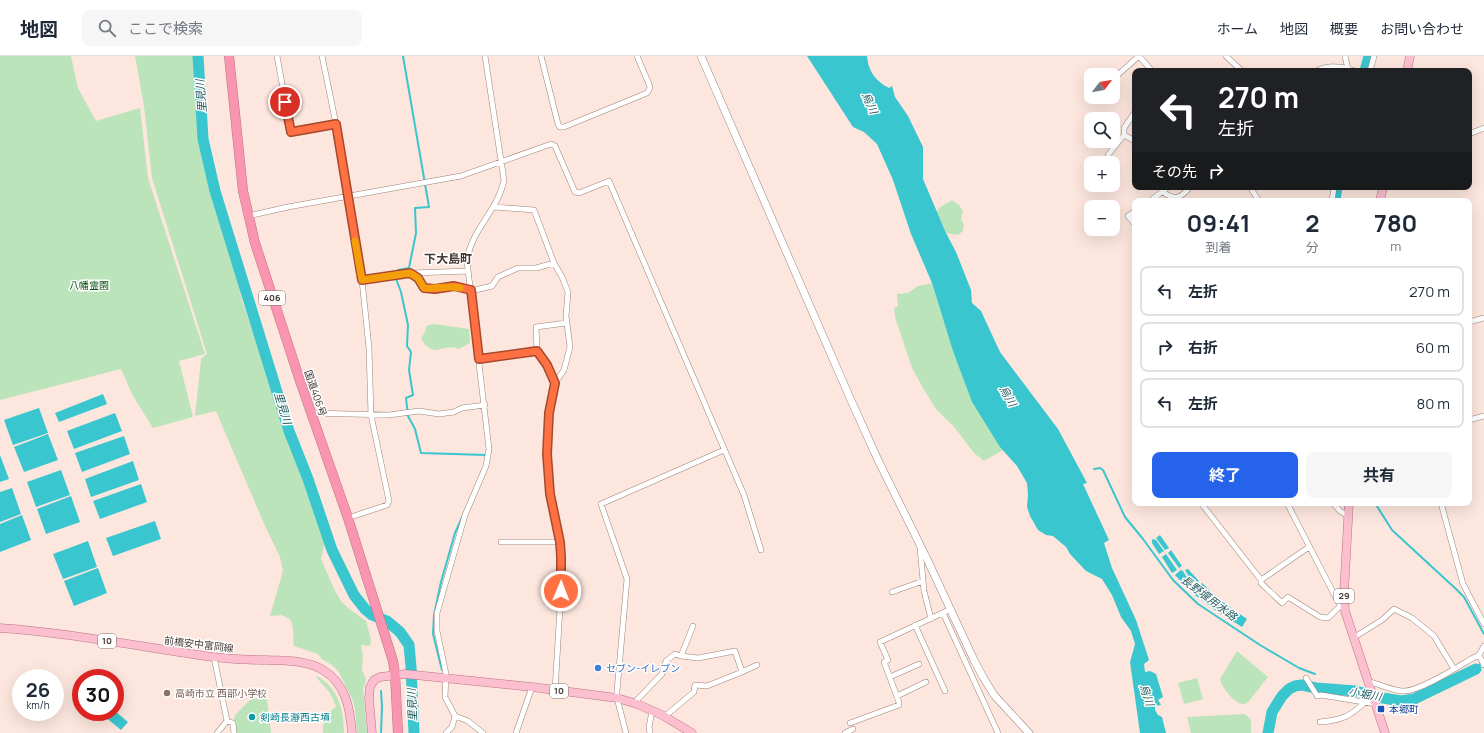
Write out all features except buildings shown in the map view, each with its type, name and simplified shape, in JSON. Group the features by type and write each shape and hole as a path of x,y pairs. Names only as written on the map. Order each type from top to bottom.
{"highway":[{"name":"国道406号","path":"229,56 243,191 248,216 271,294 348,518 393,661 398,733"}],"main road":[{"path":"1408,68 1410,56"},
{"name":"29","path":"1349,506 1343,608 1385,733"},
{"name":"前橋安中富岡線","path":"0,628 214,657 298,662 322,669 333,677 347,699 351,717 352,733"},
{"name":"10","path":"372,733 369,698 370,687 374,680 380,677 395,674 532,687 617,698 634,703 652,711 692,733"}],"street":[{"path":"277,56 291,132 336,124"},
{"path":"322,56 336,124 362,280 369,348 371,415 389,503 348,518"},
{"path":"483,733 468,721 455,716 445,697 446,679 437,630 437,613 465,515 486,466 489,449 467,261 471,242 499,198 504,180 485,56"},
{"path":"541,56 560,127 564,127 647,93 650,88 649,84 637,56"},
{"path":"701,56 878,460 983,677 994,695 1029,733"},
{"path":"1120,73 1139,56 1149,68"},
{"path":"1226,56 1239,68"},
{"path":"1345,56 1348,68"},
{"path":"1371,68 1374,56"},
{"path":"1108,155 1124,135 1124,128 1132,116"},
{"path":"1472,133 1484,128"},
{"path":"1124,135 1132,139"},
{"path":"248,216 288,207 461,176 551,144 555,146 575,192 579,193 609,181 744,495 761,550"},
{"path":"1154,198 1163,192 1168,196 1175,198 1184,194 1187,190"},
{"path":"494,207 534,210 554,263 568,292 566,323 570,340 568,357 564,370 555,383 549,413 547,454 550,494 560,542 561,556 561,591 555,691"},
{"path":"1132,213 1128,216 1132,221"},
{"path":"410,273 418,278 424,288 435,289 454,286 471,290 492,286 498,277 518,268 536,268 554,263"},
{"path":"362,280 410,273 468,271"},
{"path":"1472,321 1484,318"},
{"path":"555,383 547,365 537,351 536,327 566,323"},
{"path":"479,359 537,351"},
{"path":"311,413 393,415 419,411 439,414 454,412 462,408 485,405"},
{"path":"1472,419 1484,416"},
{"path":"626,733 617,698 627,579 601,504 724,450"},
{"path":"1203,506 1261,580 1261,583 1282,603 1288,597 1320,617 1328,618 1343,608 1309,547 1288,506"},
{"path":"1335,506 1340,512 1348,516"},
{"path":"1442,506 1463,584 1484,624"},
{"path":"501,542 560,542"},
{"path":"920,545 924,591 930,619"},
{"path":"1261,580 1309,547"},
{"path":"892,592 923,581"},
{"path":"850,723 899,705 884,662 888,660 880,642 951,609"},
{"path":"1353,638 1382,620 1394,609 1412,618 1434,636 1454,669"},
{"path":"943,613 998,733"},
{"path":"681,656 693,626"},
{"path":"915,626 945,691"},
{"path":"1369,684 1377,683 1398,690 1408,691 1420,687 1479,656 1484,646"},
{"path":"634,703 662,674 666,661 675,654 698,658 735,651 742,672"},
{"path":"1479,656 1484,665"},
{"path":"214,657 227,721"},
{"path":"890,677 919,664"},
{"path":"664,717 694,692 695,685 707,686 757,666"},
{"path":"1306,678 1316,695 1375,703"},
{"path":"897,696 926,682"},
{"path":"516,733 532,687"},
{"path":"1320,722 1345,718 1353,714 1365,702"},
{"path":"650,733 649,727 652,711"},
{"path":"446,733 452,727 455,716"},
{"path":"217,733 227,721"},
{"path":"227,721 231,721 233,723 234,733"},
{"path":"845,733 853,728"}],"green space":[{"name":"八幡霊園","path":"0,56 71,56 78,88 96,121 140,108 148,178 205,354 179,361 193,417 153,428 133,396 121,369 0,400"},
{"path":"135,56 193,56 201,137 216,200 226,228 242,301 274,391 301,456 325,542 321,559 341,601 366,621 371,640 370,646 361,645 363,655 362,669 366,680 363,689 367,733 357,733 355,709 352,698 338,671 322,659 318,654 294,646 293,629 290,619 281,615 270,616 283,571 280,557 265,526 216,411 195,416 201,359 207,354 152,178 144,106"},
{"path":"952,200 959,205 963,211 961,219 964,225 963,231 958,235 946,233 937,212 939,208"},
{"path":"932,283 972,402 1003,450 984,461 974,453 955,428 936,409 926,393 912,368 895,317 894,308 898,306 897,294 908,293 918,286"},
{"path":"434,324 469,329 470,343 459,349 453,347 439,350 431,349 421,339 425,332 426,326"},
{"path":"1237,651 1268,677 1249,701 1244,704 1236,701 1229,694 1220,679"},
{"path":"317,676 335,693 343,716 344,733 323,733 323,719 336,706 330,693 316,677"},
{"path":"1197,678 1203,699 1184,704 1178,683"},
{"name":"剣崎長瀞西古墳","path":"251,699 267,699 271,733 236,733 234,720 235,715"},
{"path":"1245,714 1251,720 1251,733 1191,733 1187,717"}],"water":[{"name":"烏川","path":"807,56 867,56 873,75 889,88 892,86 895,97 908,116 923,147 923,179 946,233 956,252 971,290 972,303 981,311 1000,352 1058,429 1087,483 1083,484 1109,540 1104,543 1112,568 1136,620 1149,660 1144,664 1145,672 1150,671 1156,674 1163,697 1158,700 1161,705 1155,706 1155,710 1158,715 1162,717 1166,733 1140,733 1130,662 1135,644 1131,631 1121,617 1112,595 1102,579 1086,571 1070,554 1066,547 1053,536 1046,535 1038,530 1030,516 1027,507 1027,483 1017,466 1000,447 972,402 953,351 932,283 911,234 893,180 877,144 864,132 853,127"},
{"path":"103,394 107,404 59,422 55,413"},
{"path":"39,408 48,433 13,445 4,420"},
{"path":"115,413 122,431 74,449 67,431"},
{"path":"48,434 58,460 24,472 14,447"},
{"path":"124,436 130,454 82,472 75,453"},
{"path":"0,455 9,479 0,482"},
{"path":"133,461 139,480 91,497 85,479"},
{"path":"61,470 70,495 36,507 27,482"},
{"path":"141,484 147,502 100,519 93,501"},
{"path":"12,488 21,514 0,522 0,492"},
{"path":"71,496 80,522 46,534 37,509"},
{"path":"22,515 31,540 0,552 0,524"},
{"path":"155,521 161,539 113,556 106,538"},
{"path":"1160,535 1169,548 1165,550 1156,538"},
{"path":"1153,539 1156,540 1164,551 1159,554 1152,543"},
{"path":"88,541 97,567 63,579 53,554"},
{"path":"1171,550 1182,566 1179,568 1168,553"},
{"path":"1166,554 1177,570 1172,573 1162,557"},
{"path":"98,568 107,593 74,606 64,581"},
{"path":"1188,569 1199,581 1194,585 1185,570"},
{"path":"1181,570 1192,586 1189,588 1187,588 1175,575"},
{"path":"1202,583 1220,600 1247,619 1242,627 1212,608 1191,592"},
{"path":"124,719 128,722 121,730 110,721 124,721"}],"waterway":[{"name":"里見川","path":"198,56 203,139 215,191 289,431 308,479 332,550 354,595 372,615 387,621 400,632 409,645 414,733"},
{"path":"403,56 429,207 415,208 416,233 409,268 398,270 395,276 401,292 408,325 407,346 411,352 409,370 413,395 406,398 408,416 415,429 421,453 486,456"},
{"path":"1366,68 1369,56"},
{"path":"1335,198 1337,190"},
{"name":"長野堰用水路","path":"1094,469 1100,468 1103,470 1125,517 1173,580 1198,604 1260,645 1299,668 1315,674"},
{"path":"1377,506 1392,530 1464,597 1484,634"},
{"path":"442,670 433,634 434,615 441,582 455,533 464,513"},
{"name":"小堀川","path":"1476,669 1484,659"},
{"name":"小堀川","path":"1268,733 1272,712 1282,696 1289,689 1295,686 1302,685 1316,688 1356,691 1401,701 1414,699 1476,669"},
{"path":"381,691 381,733"}],"slow traffic":[{"path":"355,241 362,280 410,273 418,278 424,288 435,289 454,286 460,288"}],"place":[{"name":"セブン-イレブン","path":"598,668"},
{"name":"高崎市立 西部小学校","path":"167,693"},
{"name":"本郷町","path":"1381,709"},
{"name":"剣崎長瀞西古墳","path":"252,717"}],"district":[{"name":"下大島町","path":"448,259"}],"route":[{"path":"285,102 291,132 336,124 362,280 410,273 418,278 424,288 435,289 454,286 471,290 479,359 537,351 547,365 555,383 549,413 547,454 550,494 560,542 561,591"}]}
